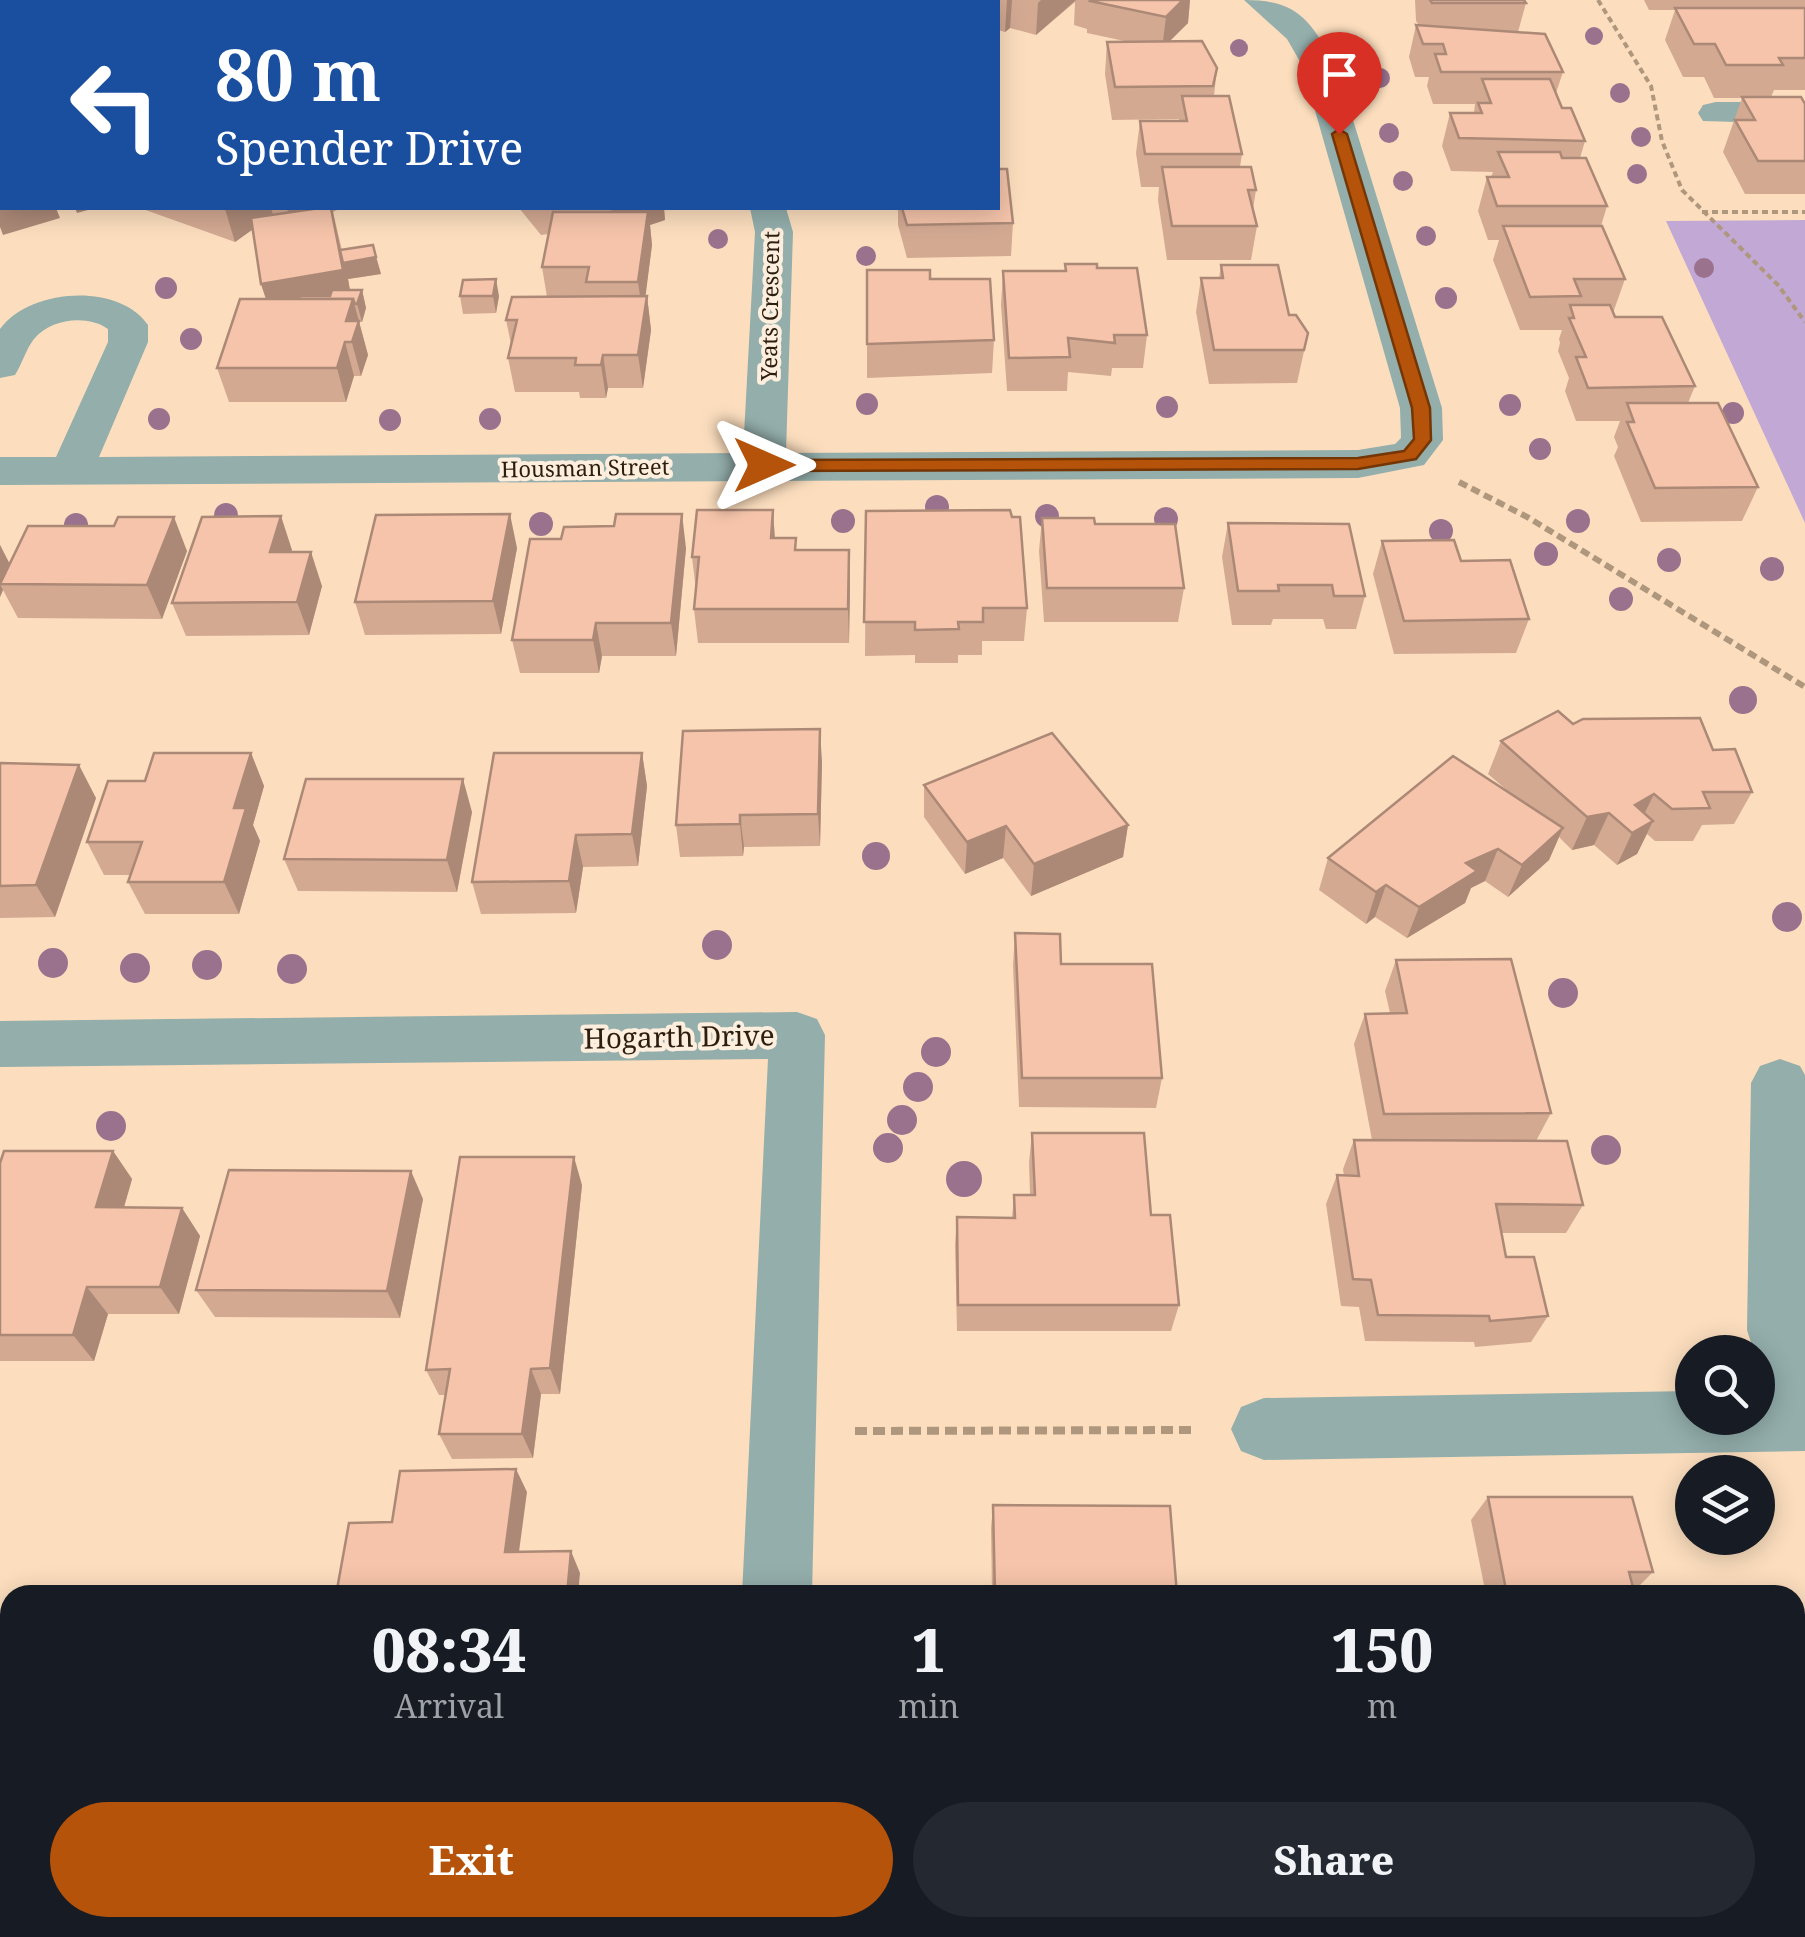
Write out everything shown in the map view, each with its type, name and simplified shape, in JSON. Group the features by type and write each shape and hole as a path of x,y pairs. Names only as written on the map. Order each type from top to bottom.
{"street":[{"path":"1260,0 1300,33 1319,65 1421,408 1422,440 1410,455"},
{"path":"1716,113 1805,113"},
{"name":"Yeats Crescent","path":"764,465 774,249 768,210"},
{"path":"0,366 19,331 55,312 100,310 128,325 128,342 72,471"},
{"name":"Housman Street","path":"0,471 1358,464 1410,455"},
{"name":"Hogarth Drive","path":"0,1044 797,1034 777,1585"},
{"path":"1780,1083 1780,1330 1805,1410"},
{"path":"1264,1430 1805,1420"}],"path":[{"path":"1598,0 1651,86 1671,166 1701,212 1778,286 1805,322"},
{"path":"1701,212 1805,212"},
{"path":"1410,455 1529,518 1805,687"},
{"path":"783,1431 1264,1430"}],"shaded area":[{"path":"1805,220 1805,523 1666,221"}],"building":[{"path":"1091,0 1183,0 1166,17"},
{"path":"1430,0 1524,0 1526,3 1432,3"},
{"path":"1675,8 1805,8 1805,58 1779,58 1783,65 1726,65 1715,44 1694,44"},
{"path":"1416,25 1545,34 1563,72 1441,72 1435,54 1446,54 1443,44 1423,44"},
{"path":"1202,41 1217,68 1213,86 1115,87 1107,42"},
{"path":"1482,79 1550,79 1562,108 1571,108 1585,141 1459,138 1450,113 1482,113 1478,103 1491,103"},
{"path":"1182,96 1229,96 1242,154 1145,154 1140,121 1187,121"},
{"path":"1742,97 1801,97 1805,104 1805,161 1758,161 1735,120 1755,120"},
{"path":"1498,152 1560,152 1562,158 1586,158 1607,206 1497,206 1487,177 1509,177"},
{"path":"1162,167 1251,167 1256,190 1248,190 1257,226 1172,226"},
{"path":"1000,169 1007,169 1013,223 907,225 903,210 1000,210"},
{"path":"331,210 343,270 261,284 251,218"},
{"path":"553,212 648,212 638,282 586,282 589,267 542,267"},
{"path":"1503,226 1602,226 1625,279 1574,279 1581,296 1530,297"},
{"path":"373,245 376,257 343,263 340,250"},
{"path":"1065,264 1137,268 1147,335 1114,335 1115,343 1068,338 1070,357 1009,358 1003,271 1066,271"},
{"path":"1221,265 1278,265 1289,315 1296,315 1308,333 1304,350 1214,350 1201,278 1223,278"},
{"path":"867,270 930,270 930,279 990,279 994,340 867,344"},
{"path":"496,279 493,296 460,296 463,280"},
{"path":"332,290 362,290 357,304 353,299 299,299 330,296"},
{"path":"647,296 638,355 603,355 601,365 575,365 576,358 508,358 517,320 506,320 512,297"},
{"path":"240,299 353,299 346,321 359,321 352,342 345,342 337,368 217,368"},
{"path":"1570,305 1610,305 1615,317 1662,317 1695,386 1588,388 1576,357 1586,357 1569,318 1574,318"},
{"path":"1627,403 1718,403 1758,487 1655,488 1627,422 1634,422"},
{"path":"697,510 773,510 771,538 796,538 795,550 849,550 848,609 694,609 699,557 692,557"},
{"path":"1010,510 1012,517 1020,517 1027,608 983,608 983,622 958,622 959,629 915,630 915,622 864,622 866,511"},
{"path":"510,514 493,601 355,602 376,515"},
{"path":"616,514 682,514 671,623 596,623 593,640 512,640 530,539 561,539 564,527 614,526"},
{"path":"281,516 270,552 311,552 297,602 172,603 202,517"},
{"path":"118,517 174,517 147,585 0,584 28,526 114,526"},
{"path":"1042,518 1094,518 1095,524 1175,524 1184,588 1047,588"},
{"path":"1228,523 1349,524 1365,596 1334,596 1332,585 1278,585 1279,591 1238,591"},
{"path":"1454,540 1461,561 1510,560 1529,619 1404,621 1382,541"},
{"path":"1558,711 1573,724 1583,719 1700,718 1713,750 1735,749 1752,792 1703,792 1710,808 1672,809 1654,794 1635,805 1653,821 1632,833 1609,813 1587,817 1501,741"},
{"path":"820,729 818,814 740,815 740,824 676,825 683,731"},
{"path":"1052,733 1128,825 1034,864 1006,826 967,842 924,785"},
{"path":"154,753 251,753 234,808 246,808 224,882 128,882 142,842 87,842 108,781 145,781"},
{"path":"494,753 642,753 632,834 576,835 569,881 472,882"},
{"path":"1453,756 1563,828 1522,865 1498,849 1466,863 1477,871 1419,907 1386,885 1376,892 1328,858"},
{"path":"0,763 79,765 36,885 0,886"},
{"path":"306,779 463,779 447,860 284,859"},
{"path":"1015,933 1060,934 1061,964 1152,964 1162,1078 1022,1078"},
{"path":"1511,959 1551,1113 1384,1114 1365,1014 1407,1013 1396,960"},
{"path":"1032,1133 1144,1133 1151,1215 1170,1215 1179,1305 958,1305 957,1217 1015,1218 1014,1195 1035,1195"},
{"path":"1354,1140 1567,1141 1583,1205 1496,1204 1506,1257 1534,1257 1548,1316 1490,1321 1489,1316 1378,1315 1371,1280 1353,1279 1337,1175 1359,1176"},
{"path":"4,1151 113,1151 96,1207 182,1208 160,1287 87,1287 73,1335 0,1335 0,1163"},
{"path":"460,1157 574,1157 550,1368 531,1369 522,1434 439,1434 450,1369 426,1370"},
{"path":"229,1170 411,1171 387,1291 196,1290"},
{"path":"516,1469 505,1552 571,1551 568,1585 338,1585 349,1523 392,1522 400,1471"},
{"path":"1488,1497 1632,1497 1653,1572 1629,1572 1632,1585 1505,1585"},
{"path":"993,1505 1170,1506 1176,1585 995,1585"}],"route":[{"path":"764,465 1358,464 1410,455 1422,440 1421,408 1339,134"}]}
